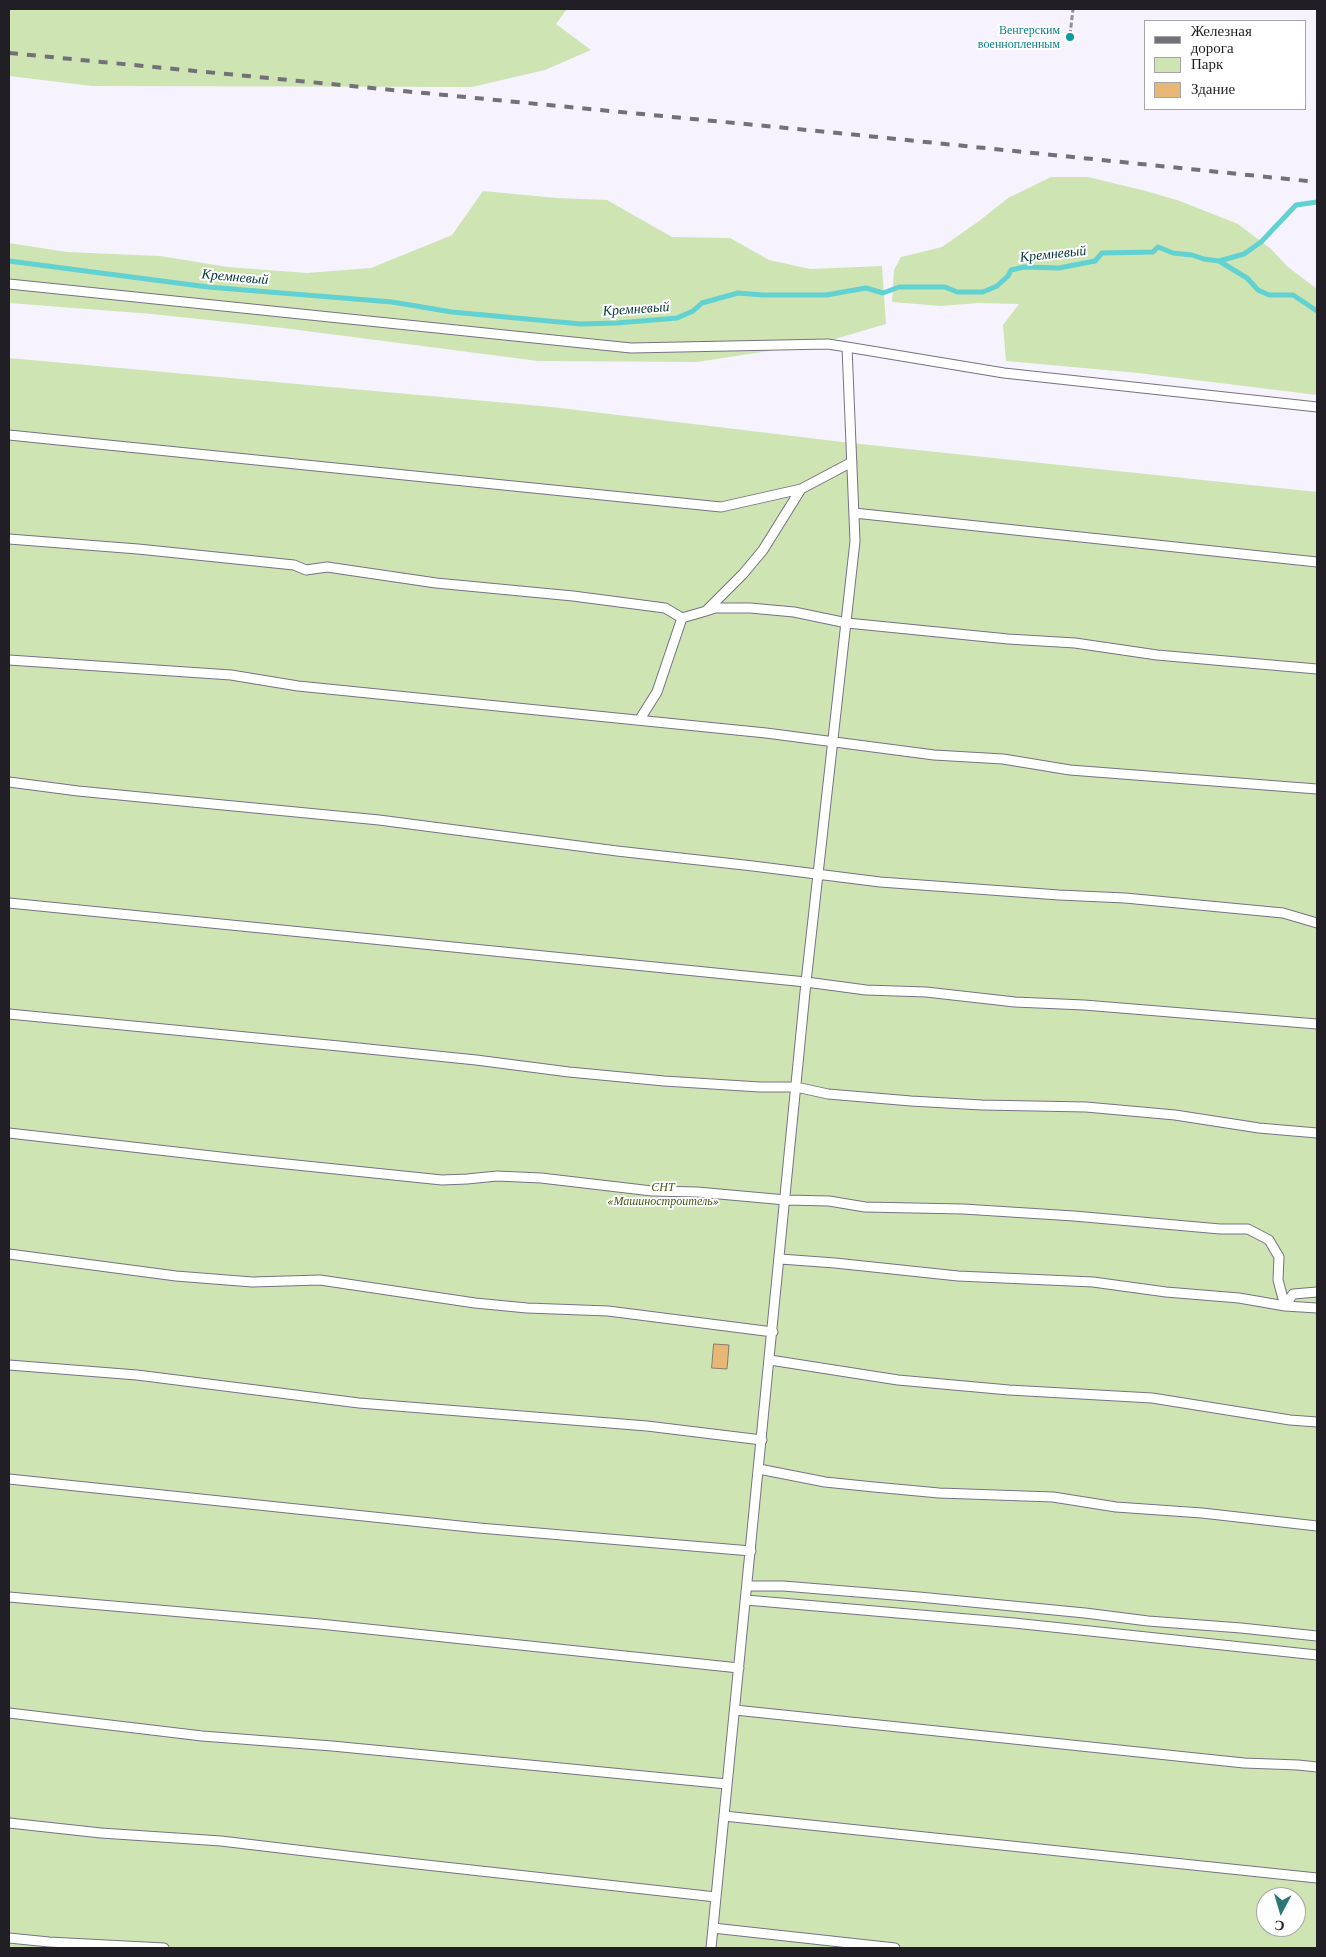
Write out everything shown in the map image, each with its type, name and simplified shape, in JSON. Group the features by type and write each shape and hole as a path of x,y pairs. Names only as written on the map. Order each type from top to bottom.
{"lane":[{"path":"9,284 631,348 828,344 1004,373 1317,407"},
{"path":"711,1948 806,982 855,541 847,347"},
{"path":"9,435 721,507 801,490 852,462"},
{"path":"706,611 743,574 763,550 801,490"},
{"path":"854,513 1317,562"},
{"path":"9,539 138,549 294,565 306,570 327,567 436,582 573,596 665,608 682,618 715,608 750,608 794,612 847,623 1008,639 1076,643 1157,654 1317,669"},
{"path":"640,719 657,692 682,618"},
{"path":"9,660 231,675 298,686 640,719 834,741 934,755 1003,758 1070,770 1317,789"},
{"path":"9,782 78,791 379,820 819,875 990,890 1125,898 1283,914 1317,924"},
{"path":"9,903 806,982 866,990 926,992 1015,1002 1084,1005 1317,1024"},
{"path":"9,1014 376,1049 569,1072 664,1081 796,1088 828,1094 982,1105 1096,1108 1175,1115 1259,1128 1317,1133"},
{"path":"9,1133 433,1179 467,1180 496,1176 541,1178 652,1191 697,1192 786,1200 830,1200 865,1207 1007,1212 1248,1229 1270,1240 1280,1257 1278,1280 1285,1306"},
{"path":"9,1254 176,1276 243,1282 320,1280 483,1304 527,1308 608,1310 773,1332"},
{"path":"780,1259 958,1276 1093,1282 1166,1292 1238,1298 1285,1306 1317,1308"},
{"path":"1285,1306 1293,1294 1317,1292"},
{"path":"770,1360 898,1380 1009,1390 1152,1398 1290,1420 1317,1422"},
{"path":"9,1365 137,1375 359,1403 647,1426 762,1440"},
{"path":"759,1469 845,1484 939,1493 1053,1497 1116,1507 1202,1512 1317,1526"},
{"path":"9,1479 480,1528 751,1551"},
{"path":"747,1586 783,1586 909,1596 1148,1621 1317,1636"},
{"path":"9,1597 320,1624 739,1668"},
{"path":"746,1600 1014,1623 1317,1654"},
{"path":"735,1710 1244,1763 1317,1767"},
{"path":"9,1712 202,1736 332,1746 727,1784"},
{"path":"724,1816 1317,1878"},
{"path":"9,1823 101,1833 221,1840 381,1860 716,1897"},
{"path":"713,1928 895,1948"},
{"path":"9,1938 164,1948"}],"path":[{"path":"1070,34 1073,9"}],"green space":[{"path":"9,9 567,9 556,24 591,50 545,70 472,87 92,86 9,76"},
{"path":"1051,177 1088,177 1180,201 1238,224 1270,248 1288,267 1317,289 1317,395 1138,373 1006,361 1003,325 1019,304 978,303 941,306 892,302 894,270 901,257 942,247 1008,198"},
{"path":"483,191 557,198 607,200 672,237 730,238 769,260 810,269 882,266 886,324 821,343 697,362 538,361 283,328 152,314 9,303 9,243 67,252 160,256 228,267 307,273 371,268 452,235"},
{"name":"СНТ «Машиностроитель»","path":"9,358 552,407 851,443 1317,492 1317,1948 9,1948"}],"building":[{"path":"714,1344 729,1345 727,1369 712,1368"}],"waterway":[{"path":"1219,261 1244,254 1261,242 1296,205 1317,202"},
{"name":"Кремневый","path":"9,261 208,287 392,302 452,312 581,324 677,318 693,311 702,303 738,293 826,295 866,288 883,293 899,287 945,287 957,292 983,292 997,286 1008,276 1011,270 1024,267 1059,268 1095,261 1102,253 1153,252 1158,247 1173,253 1219,261 1247,278 1258,290 1269,295 1293,295 1317,311"}],"railway":[{"path":"9,53 828,132 1317,182"}],"place":[{"name":"Венгерским военнопленным","path":"1070,37"}]}
